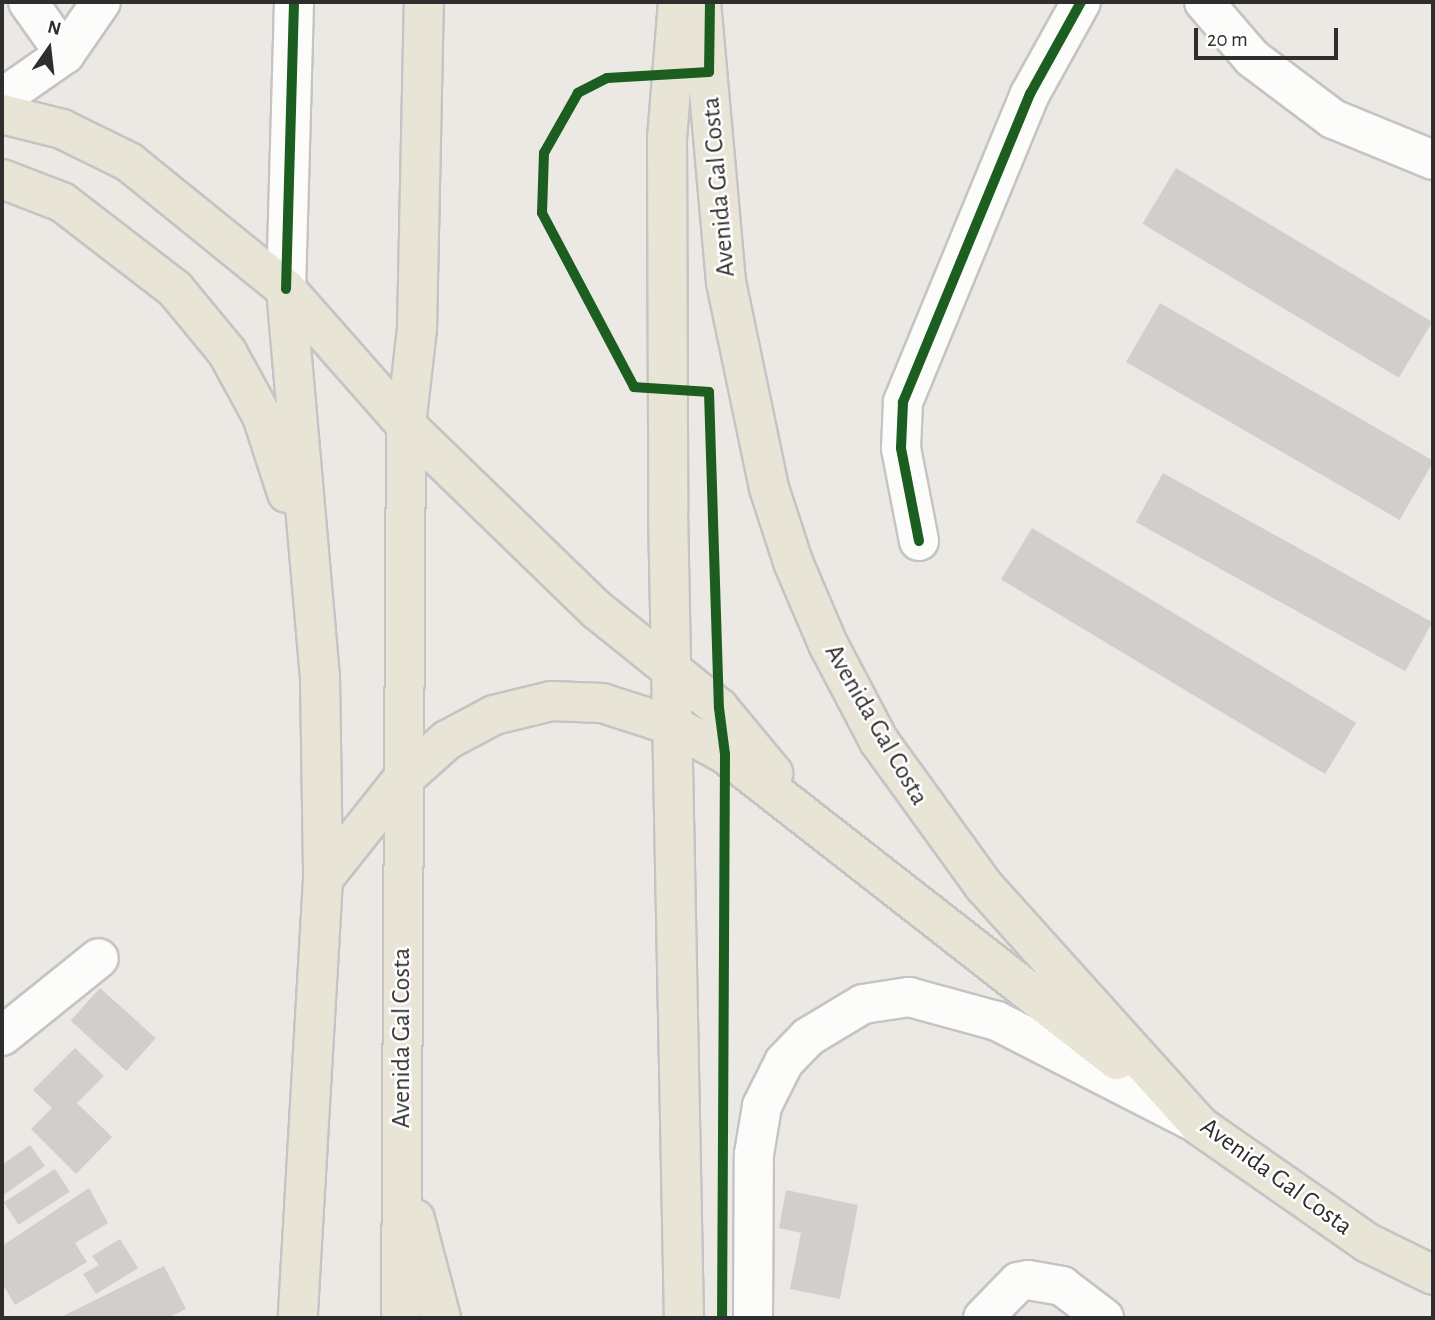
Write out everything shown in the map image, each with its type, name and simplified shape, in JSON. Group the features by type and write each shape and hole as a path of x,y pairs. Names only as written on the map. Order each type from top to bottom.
{"main road":[{"name":"Avenida Gal Costa","path":"401,1318 401,781 406,425 417,329 424,2"},
{"path":"678,2 667,138 669,666 674,726 684,1318"},
{"name":"Avenida Gal Costa","path":"701,2 728,295 768,488 793,562 828,644 879,741 975,876 1200,1126 1368,1243 1433,1275"},
{"path":"2,114 62,129 129,162 286,289 406,425 597,610 719,708 754,746 805,817"},
{"path":"2,180 62,202 122,244 176,289 227,352 262,416 309,567"},
{"path":"286,289 320,678 323,879 298,1318"},
{"path":"323,879 401,781 447,740 494,715 551,701 601,703 674,726 734,761 1200,1126"},
{"path":"402,1173 441,1318"}],"street":[{"path":"29,2 65,54"},
{"path":"2,98 65,54 101,2"},
{"path":"286,289 293,2"},
{"path":"919,541 901,448 903,402 1030,94 1082,2"},
{"path":"1204,2 1252,58 1333,119 1433,160"},
{"path":"2,1036 99,958"},
{"path":"753,1318 754,1154 762,1106 784,1062 808,1037 863,1004 909,996 997,1021 1200,1126"},
{"path":"983,1318 1018,1282 1028,1280 1062,1286 1104,1318"}],"building":[{"path":"1176,168 1432,322 1399,378 1143,224"},
{"path":"1160,303 1433,461 1400,520 1126,362"},
{"path":"1163,473 1432,622 1405,671 1136,522"},
{"path":"1032,528 1356,723 1325,774 1001,579"},
{"path":"100,988 156,1038 126,1071 71,1021"},
{"path":"75,1048 104,1076 77,1103 112,1137 76,1174 31,1129 52,1108 33,1090"},
{"path":"30,1145 45,1166 2,1196 2,1165"},
{"path":"55,1169 70,1192 19,1225 4,1202"},
{"path":"89,1188 108,1223 75,1243 87,1262 15,1305 2,1283 2,1246"},
{"path":"786,1190 858,1205 840,1299 790,1289 801,1233 779,1228"},
{"path":"120,1239 138,1268 96,1294 83,1274 99,1265 92,1256"},
{"path":"164,1266 186,1309 167,1318 59,1318"}],"cycle path":[{"path":"286,289 294,2"},
{"path":"710,2 709,72 607,78 578,93 544,153 542,213 634,387 709,392 719,708 725,754 722,1318"},
{"path":"919,541 901,448 903,402 1030,94 1081,2"}]}
